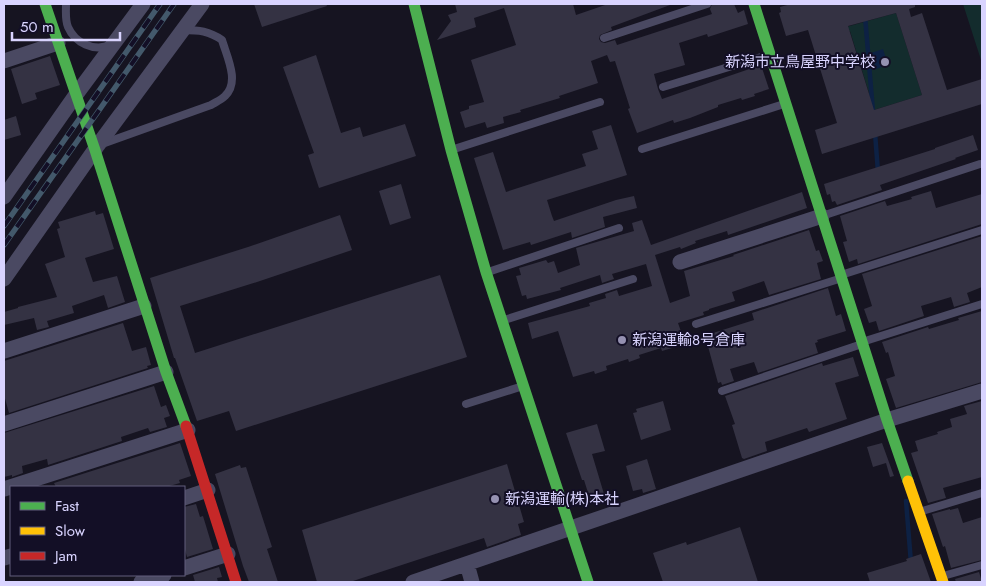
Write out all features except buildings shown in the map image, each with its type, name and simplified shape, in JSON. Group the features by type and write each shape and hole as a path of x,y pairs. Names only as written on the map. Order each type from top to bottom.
{"street":[{"path":"45,4 75,96 96,148 144,306 188,430 236,582"},
{"path":"4,197 143,4"},
{"path":"4,279 96,148 202,4"},
{"path":"414,4 451,150 486,272 588,582"},
{"path":"754,4 887,420 919,512 938,581"},
{"path":"4,61 58,43"},
{"path":"680,262 822,216"},
{"path":"4,351 144,306"},
{"path":"4,424 166,372"},
{"path":"412,582 887,420 982,391"},
{"path":"13,486 188,430"},
{"path":"185,498 208,490"},
{"path":"185,568 228,554"},
{"path":"466,564 472,582"},
{"path":"141,582 161,576"}],"lane":[{"path":"66,4 69,28 78,40 91,48 106,47 124,39 137,21"},
{"path":"604,38 707,4"},
{"path":"96,148 211,105 225,96 232,85 232,72 222,40 201,30 179,30 154,62"},
{"path":"664,87 770,54"},
{"path":"451,150 600,102"},
{"path":"642,149 786,103"},
{"path":"822,216 980,164"},
{"path":"486,272 619,228"},
{"path":"696,324 982,230"},
{"path":"502,320 633,279"},
{"path":"722,390 982,304"},
{"path":"466,404 523,386"},
{"path":"919,512 982,493"},
{"path":"938,581 982,565"}],"green space":[{"path":"963,4 982,4 982,63"},
{"path":"896,13 922,95 861,114 859,108 872,103 850,31 840,33 839,29"}],"water":[{"path":"883,49 888,65 876,69 871,53"}],"waterway":[{"path":"864,4 873,112"},
{"path":"875,133 878,172"},
{"path":"906,501 911,563"}],"railway":[{"path":"4,226 160,4"},
{"path":"4,245 174,4"}],"traffic: fast":[{"path":"45,4 95,150 166,372 186,426"},
{"path":"414,4 451,150 486,272 588,582"},
{"path":"754,4 908,481"}],"traffic: slow":[{"path":"908,481 943,582"}],"traffic: jam":[{"path":"186,426 236,582"}],"place":[{"name":"新潟市立鳥屋野中学校","path":"885,62"},
{"name":"新潟運輸8号倉庫","path":"622,340"},
{"name":"新潟運輸(株)本社","path":"495,499"}]}
